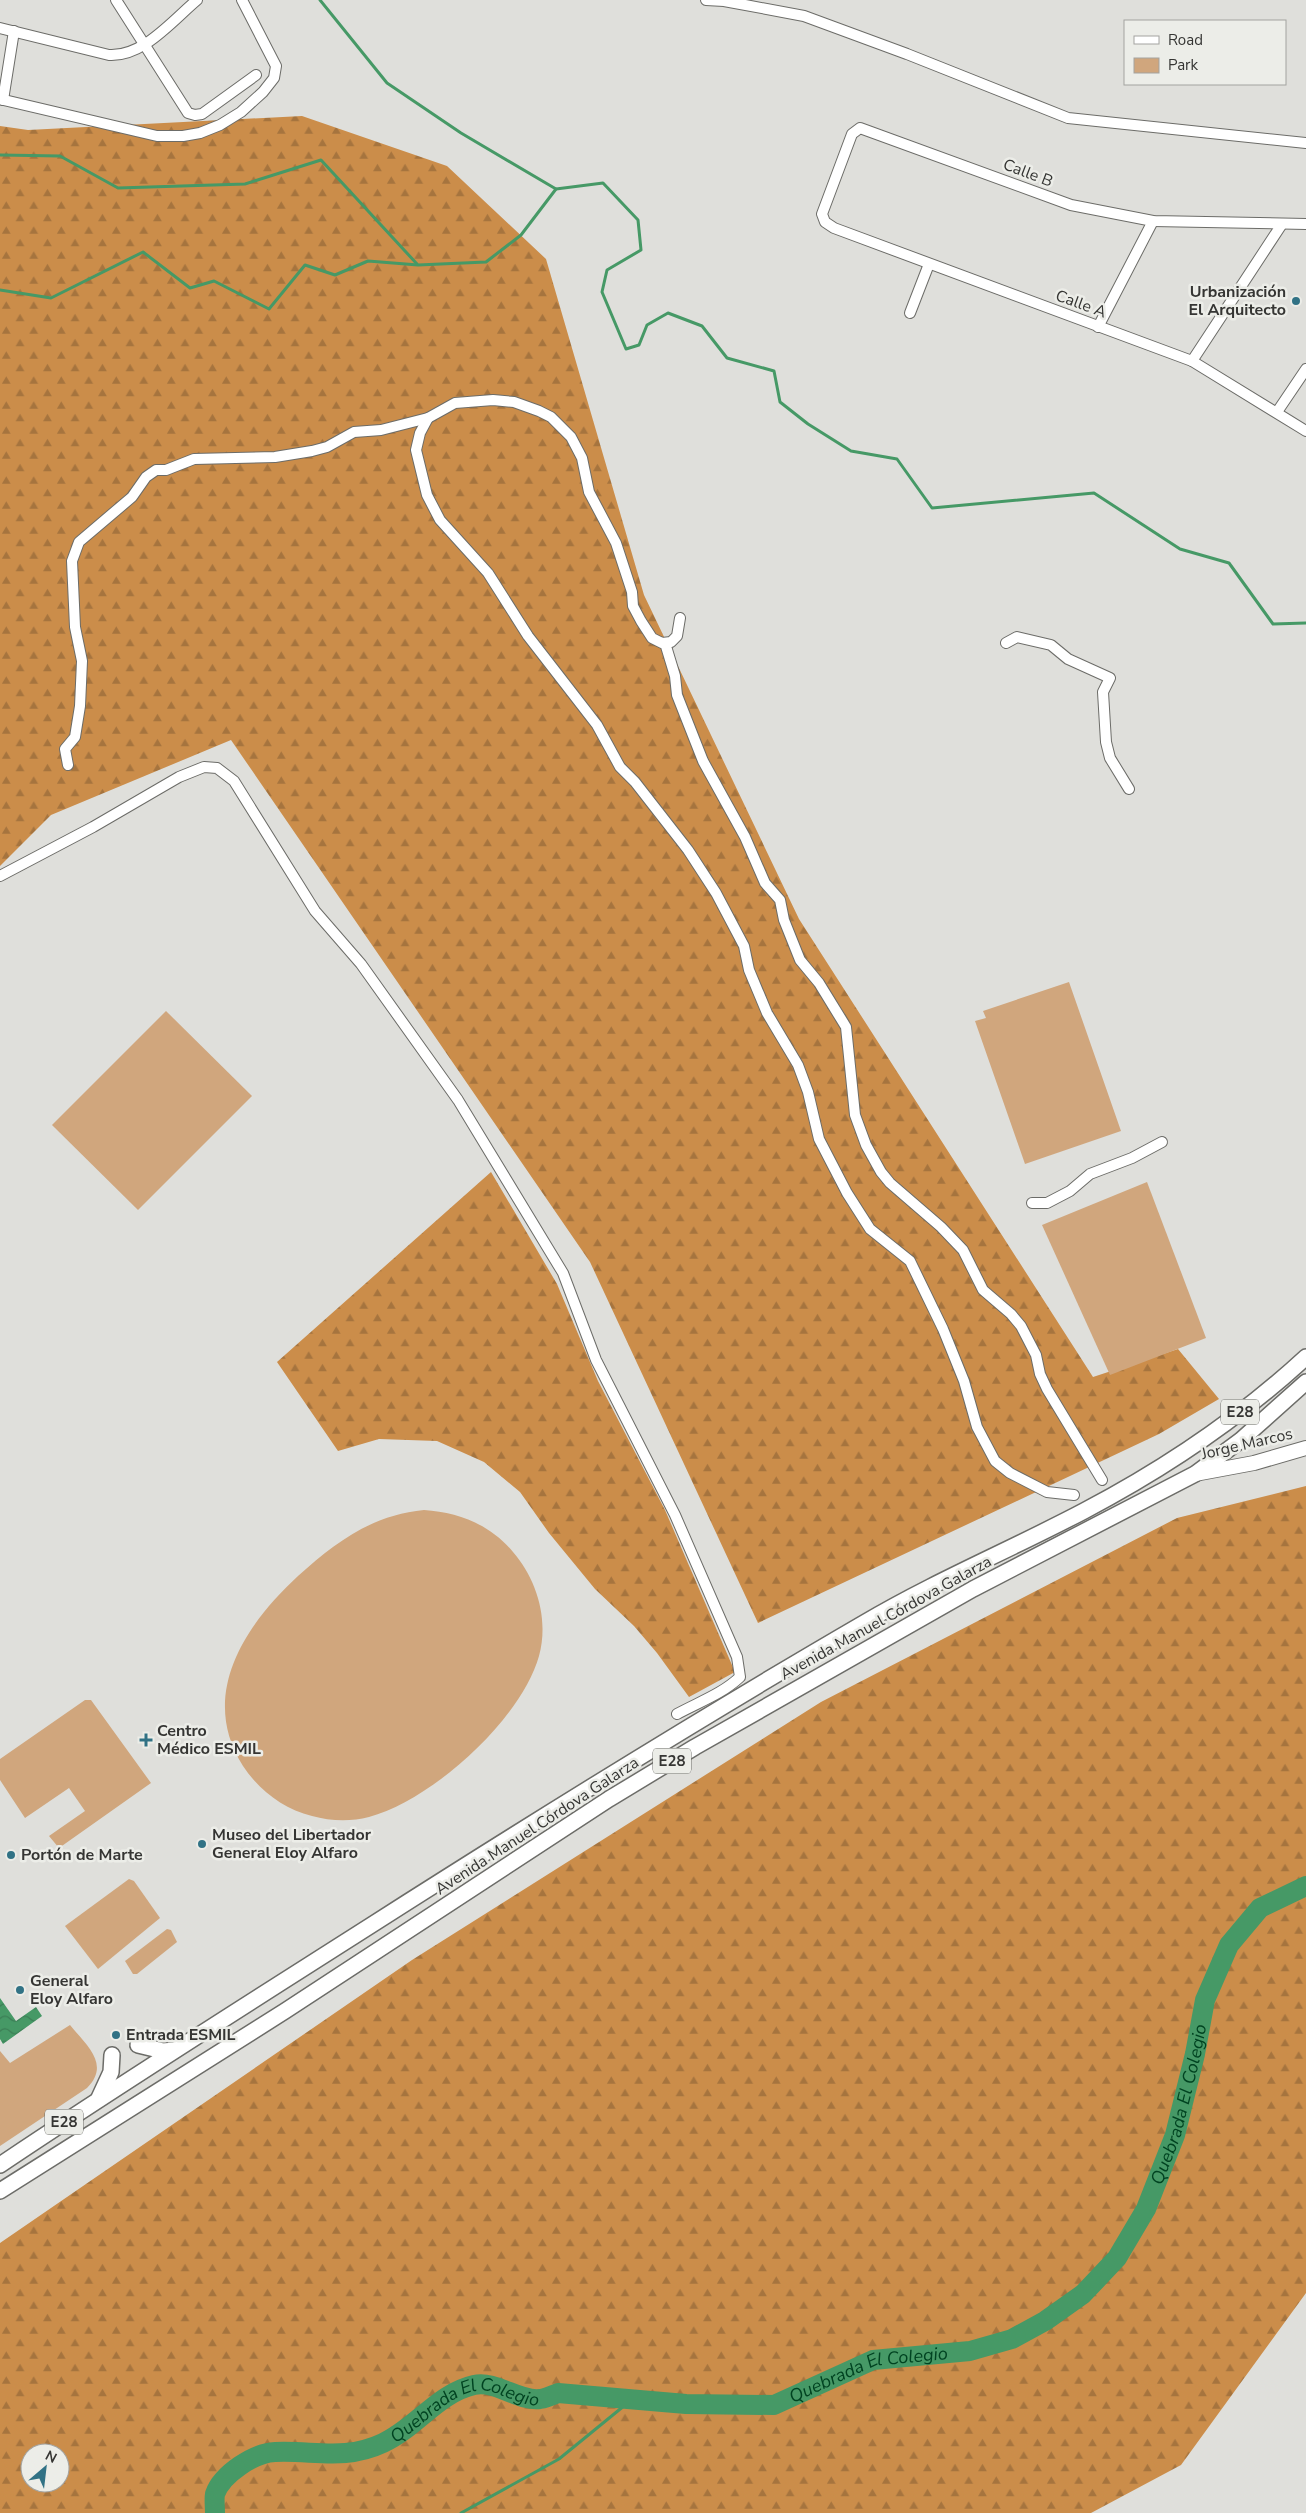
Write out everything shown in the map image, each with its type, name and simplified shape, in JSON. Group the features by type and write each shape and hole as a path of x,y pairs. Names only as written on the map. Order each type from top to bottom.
{"main road":[{"name":"Avenida Manuel Córdova Galarza","path":"0,2165 98,2099 522,1829 868,1620 1087,1509 1170,1462 1232,1419 1306,1357"},
{"name":"Avenida Manuel Córdova Galarza","path":"0,2190 285,2011 545,1840 687,1752 973,1588 1195,1474 1241,1440 1306,1382"},
{"name":"Jorge Marcos","path":"1195,1474 1254,1463 1306,1448"},
{"path":"138,2045 163,2051 175,2050"},
{"path":"98,2099 111,2072 112,2055"}],"street":[{"path":"116,0 188,113 195,116 202,114 256,75"},
{"path":"0,28 109,55 120,56 143,45 197,0"},
{"path":"14,31 2,100 157,136 200,133 220,125 241,112 263,92 274,78 276,66 242,0"},
{"path":"706,0 724,1 804,16 907,54 1068,118 1306,143"},
{"name":"Calle B","path":"834,228 825,222 822,214 852,134 860,128 1071,206 1153,221 1306,224"},
{"path":"1098,327 1153,221"},
{"path":"1192,362 1282,224"},
{"name":"Calle A","path":"834,228 1192,362 1306,431"},
{"path":"910,313 929,264"},
{"path":"1277,412 1306,369"},
{"path":"68,766 65,749 75,737 80,706 82,661 75,627 72,561 74,551 79,542 132,498 146,477 156,470 166,470 194,459 275,456 327,448 354,432 381,430 428,418 455,403 493,400 514,402 533,408 550,417 563,428 577,446 582,458 589,492 616,543 632,592 633,606 652,638 665,643 671,642 677,636 680,618"},
{"path":"428,418 420,433 416,450 427,495 440,520 488,573 528,636 597,725 620,767 635,782 688,850 716,893 744,946 749,970 767,1013 798,1065 808,1092 820,1139 847,1193 870,1229 910,1261 943,1329 964,1381 977,1427 995,1461 1010,1473 1047,1492 1074,1494"},
{"path":"1006,643 1017,637 1051,645 1068,659 1110,678 1103,692 1106,742 1110,758 1129,788"},
{"path":"665,643 675,676 677,695 703,760 746,836 756,866 765,883 780,900 784,920 800,960 818,982 846,1027 855,1115 866,1144 890,1183 941,1227 963,1250 983,1290 1011,1314 1021,1326 1036,1355 1047,1388 1102,1480"},
{"path":"0,876 93,827 179,777 204,766 226,772 234,781 315,911 361,964 458,1100 562,1273 596,1360 675,1515 737,1657 740,1677 736,1681 705,1702 677,1714"},
{"path":"1032,1203 1047,1203 1070,1191 1090,1174 1132,1158 1162,1142"}],"green space":[{"path":"302,116 447,166 546,259 644,595 799,919 1093,1377 1178,1349 1219,1399 1159,1434 758,1623 590,1262 231,740 51,815 0,866 0,126 28,130"},
{"path":"1069,982 1121,1131 1025,1164 975,1021 986,1018 983,1011"},
{"path":"166,1011 252,1096 138,1210 52,1125"},
{"path":"491,1172 557,1284 598,1381 665,1510 735,1672 689,1697 657,1653 634,1626 595,1589 549,1533 520,1492 484,1462 437,1441 379,1439 338,1451 277,1362"},
{"path":"1147,1182 1206,1338 1110,1375 1042,1225"},
{"path":"1306,1486 1306,2293 1181,2465 1091,2513 0,2513 0,2243 412,1960 821,1702 1177,1518"},
{"path":"424,1510 461,1517 484,1527 495,1534 513,1552 529,1575 539,1601 543,1628 539,1656 529,1681 514,1706 494,1731 471,1754 420,1794 394,1808 362,1819 347,1820 319,1818 291,1809 264,1791 249,1775 230,1739 225,1713 227,1688 234,1663 245,1639 261,1616 298,1576 326,1552 371,1524 405,1513"},
{"path":"85,1700 91,1700 151,1783 59,1848 49,1836 85,1811 69,1788 25,1818 0,1780 0,1759"},
{"path":"129,1879 134,1881 160,1918 98,1969 65,1926"},
{"path":"167,1929 171,1930 177,1942 137,1974 133,1974 125,1961"},
{"path":"70,2025 94,2055 97,2071 94,2079 87,2088 0,2146 0,2051 10,2063"}],"water":[{"path":"0,1998 16,2021 36,2007 42,2016 3,2044 0,2039"}],"waterway":[{"path":"320,0 387,83 461,133 556,189 603,183 638,220 641,250 607,270 602,292 626,349 639,345 647,325 668,313 702,326 727,358 774,371 780,402 808,424 851,451 897,459 932,508 1094,493 1180,549 1229,563 1273,624 1306,623"},
{"path":"0,155 60,156 118,188 245,184 321,160 417,264"},
{"path":"0,290 51,298 143,252 190,288 214,281 269,309 305,265 335,275 368,261 418,265 486,262 521,235 556,189"},
{"name":"Quebrada El Colegio","path":"215,2513 215,2494 219,2486 232,2472 249,2460 275,2452 329,2454 355,2452 369,2448 395,2437 449,2395 474,2385 491,2386 532,2399 542,2399 558,2393 686,2404 774,2405 873,2360 970,2351 1012,2339 1045,2321 1083,2294 1117,2258 1146,2209 1175,2135 1195,2054 1205,2000 1229,1945 1260,1908 1306,1886"},
{"path":"461,2513 559,2459 630,2401"}],"place":[{"name":"Urbanización El Arquitecto","path":"1296,301"},
{"name":"Centro Médico ESMIL","path":"146,1740"},
{"name":"Museo del Libertador General Eloy Alfaro","path":"202,1844"},
{"name":"Portón de Marte","path":"11,1855"},
{"name":"General Eloy Alfaro","path":"20,1990"},
{"name":"Entrada ESMIL","path":"116,2035"}]}
